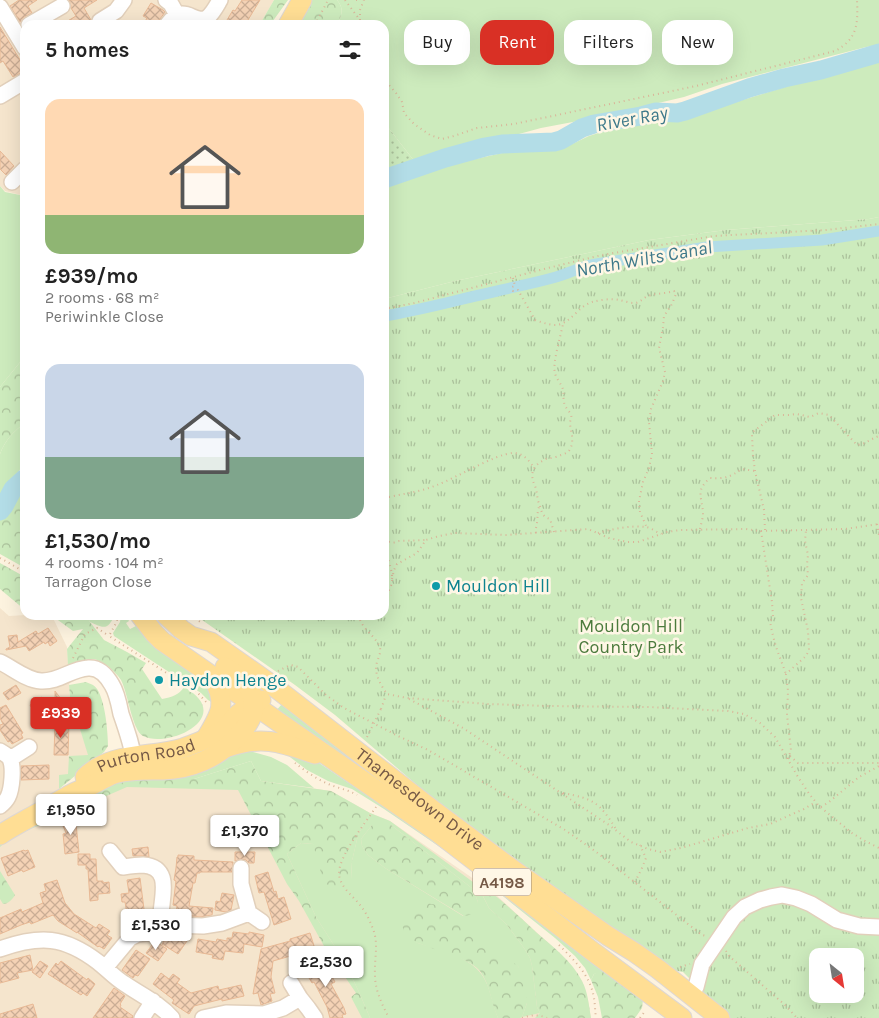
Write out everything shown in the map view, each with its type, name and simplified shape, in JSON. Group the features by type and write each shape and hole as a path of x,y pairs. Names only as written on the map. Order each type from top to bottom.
{"main road":[{"path":"291,20 302,0"},
{"path":"144,620 162,641 253,704"},
{"path":"171,620 191,636 205,653 245,681 251,691 253,704"},
{"path":"191,636 211,642 291,699"},
{"path":"212,676 219,688 221,696 220,708"},
{"name":"Purton Road","path":"135,763 206,739 225,729 242,711 270,697 291,699"},
{"name":"Thamesdown Drive","path":"291,699 509,867 608,936 625,958 637,970 666,992 677,1007"},
{"name":"Purton Road","path":"0,834 67,796 89,773 113,760 166,770 184,768 209,759 232,743 246,727 252,717 253,704"},
{"name":"Thamesdown Drive","path":"253,704 437,832 592,951 677,1007 720,1018"},
{"name":"Purton Road","path":"206,739 218,717 220,708"},
{"name":"Purton Road","path":"225,748 245,742 262,740 286,745 335,761"},
{"path":"677,1007 691,1011 700,1018"}],"street":[{"path":"102,20 116,11 124,0"},
{"path":"166,0 171,4 172,19 186,12 200,20"},
{"path":"206,20 220,0"},
{"path":"38,20 62,6"},
{"path":"0,7 20,30"},
{"path":"0,96 20,84"},
{"path":"12,182 20,174"},
{"path":"0,662 10,666 25,677 34,680 50,681 79,669 91,667 99,670 112,685 135,763"},
{"path":"0,806 7,800 11,788 11,765 5,755 29,747"},
{"path":"110,851 123,867 142,865 158,870 164,883 162,926"},
{"path":"241,868 241,884 249,913 262,922"},
{"path":"677,1007 689,975 702,964 734,917 745,908 760,900 782,895 796,898 811,904 837,920 860,926 879,927"},
{"path":"105,968 130,938 138,934 153,932 162,926 179,924 212,925 249,913"},
{"path":"0,949 30,940 56,941 70,945 82,951 125,984 153,1001 172,1018"},
{"path":"291,983 315,1018"},
{"path":"203,1018 226,1013 264,1014 283,1008 300,998"},
{"path":"142,1018 153,1001"}],"path":[{"path":"318,20 328,0"},
{"path":"345,0 360,20"},
{"path":"360,20 360,10 364,0"},
{"path":"389,85 402,102 404,113 414,124 430,135 442,139 477,128 514,124 696,86 835,51 845,46 852,37 857,22 857,0"},
{"path":"389,308 602,255 714,236 826,230 879,224"},
{"path":"513,277 515,286 512,287 513,291 518,290 535,320 559,325 566,323 582,307 591,302 617,299 635,303 641,302 647,296 674,292 676,294 664,316 659,348 665,372 649,422 652,454 639,501 640,512 647,528"},
{"path":"554,532 550,519 544,517 542,513 536,495 536,488 532,483 532,472 534,468 546,460 560,456 569,451 571,447 573,435 570,414 564,404 564,392 555,374 554,366 563,324"},
{"path":"765,531 764,510 755,471 752,436 754,431 774,415 797,414 810,417 819,413 829,415 857,445 864,444 879,436"},
{"path":"389,497 422,491 498,457 513,453 523,456 530,461 534,468"},
{"path":"699,530 703,520 700,494 702,485 710,478 721,479 732,476 742,469 755,471"},
{"path":"536,533 537,514 540,504"},
{"path":"389,542 396,543 399,541 426,540 455,534 481,533 506,535 588,529 608,538 638,542 680,530 746,529 765,531 845,529 878,524 879,535"},
{"path":"598,533 625,528 647,528 661,534"},
{"path":"786,674 806,656 809,650 808,631 801,598 802,583 808,574 806,530"},
{"path":"761,531 772,602 772,617 770,621 776,647 786,674 788,691 787,715 791,750 788,760"},
{"path":"389,590 392,586 394,570 397,564 417,553 426,540"},
{"path":"0,558 20,569"},
{"path":"389,567 392,579"},
{"path":"109,636 118,620"},
{"path":"360,620 378,644 380,654 376,668 378,678 387,694 407,698 488,704 650,707 744,714 760,723 775,737 802,783 821,807 852,833 879,848"},
{"path":"65,675 64,671 68,670 84,634 97,628 197,692 208,704 220,708"},
{"path":"275,673 291,665 298,667 326,695 344,708 428,750 565,830 595,851 702,935 718,940 725,947 728,956 785,1005 797,1018"},
{"path":"367,737 387,694"},
{"path":"407,698 463,728 610,825 631,842 660,852 681,848 748,828 770,824 816,802"},
{"path":"790,756 798,762 879,764"},
{"path":"294,762 326,783 352,792 360,797"},
{"path":"821,807 879,764"},
{"path":"560,793 582,797 596,803 618,832"},
{"path":"376,807 352,842 341,865 339,874 349,893 362,907 374,932 376,988 389,1018"},
{"path":"635,882 646,858 640,846"},
{"path":"553,940 584,971 591,985 596,1018"},
{"path":"522,1018 530,1015 539,1015 547,1018"}],"shaded area":[{"path":"0,0 274,0 262,20 20,20 20,195 5,191 0,186"},
{"path":"0,608 9,616 20,615 20,620 54,620 67,647 70,697 91,762 59,789 0,825"},
{"path":"139,778 261,781 331,791 370,813 390,821 494,893 558,952 582,981 591,1018 0,1018 0,841"}],"green space":[{"path":"274,0 288,0 274,20 262,20"},
{"path":"311,0 337,0 342,9 340,20 301,20"},
{"path":"337,0 879,0 879,45 722,84 684,97 541,128 415,162 389,128 389,20 340,20 342,9"},
{"path":"868,62 879,62 879,217 726,230 649,240 455,281 389,298 389,187 449,165 511,151 568,146 608,130 693,115"},
{"path":"389,128 415,162 389,172"},
{"path":"0,186 5,192 20,195 20,362 0,387"},
{"name":"Mouldon Hill Country Park","path":"879,217 879,1018 729,1018 683,972 665,969 478,837 335,715 202,620 389,620 389,298 455,281 649,240 726,230"},
{"path":"20,362 20,427 4,444 0,454 0,387"},
{"path":"20,427 20,470 9,482 0,499 0,454 4,444"},
{"path":"20,490 20,565 0,554 0,511"},
{"path":"0,563 20,574 20,606 0,589"},
{"path":"58,620 89,620 104,640 146,663 142,669 162,699 175,695 184,687 198,698 203,709 201,719 193,728 181,734 154,739 143,736 136,727 124,686 117,674 108,666 94,659 84,660 68,666 67,649 83,629 73,631"},
{"path":"89,620 112,620 105,627"},
{"path":"120,620 128,620 126,623 130,629 136,626 149,641 206,681 213,703 201,693 114,636 113,633"},
{"path":"86,682 97,689 103,704 108,746 104,752 59,789 59,775 68,774 69,756 88,755 70,697 69,685"},
{"path":"282,704 563,917 585,935 275,712"},
{"path":"252,747 253,752 271,757 287,765 314,788 261,781 251,761 194,779 178,779 176,776 235,751"},
{"path":"286,754 316,761 389,810 459,858 604,972 594,974 591,980 585,968 575,956 555,938 453,856 352,789 328,781 307,770"},
{"path":"251,761 261,781 331,791 370,813 358,835 352,861 351,879 342,887 324,884 313,844 301,843 287,854 316,917 344,961 370,1018 362,1018 351,997 356,993 324,946 299,901 287,884 238,790 127,787 10,838 0,847 0,842 110,782 139,778 194,779"},
{"path":"370,813 390,821 477,885 489,908 507,925 530,958 537,1007 540,1013 522,1017 527,1003 518,966 414,942 454,955 473,965 485,980 498,1018 370,1018 344,961 316,917 287,854 301,843 313,844 351,879 352,861 358,835","holes":["372,825 391,825 473,889 478,902 463,916 385,868 368,855 362,846 361,839"]},
{"path":"378,821 391,825 473,889 478,902 473,912 470,915 464,916 385,868 368,855 362,846 361,839 372,825"},
{"path":"0,871 15,895 5,904 0,899"},
{"path":"475,880 514,912 573,967 586,990 591,1018 535,1018 540,1013 537,1007 530,958 507,925 489,908"},
{"path":"426,903 437,905 518,966 527,983 527,1003 522,1017 498,1018 486,982 480,971 462,959 409,938 404,932 402,921 412,909"},
{"path":"604,972 643,1000 642,1008 635,1018 602,1018 598,997 591,980 594,974"}],"building":[{"path":"19,0 37,0 28,6 32,13 20,20 20,22 10,6"},
{"path":"69,0 97,0 84,8 91,20 69,20 76,16"},
{"path":"242,0 260,0 248,20 227,20 233,10 235,11"},
{"path":"151,3 165,12 160,20 146,20 147,18 143,16"},
{"path":"0,27 20,60 20,74 13,77 3,61 0,63"},
{"path":"0,151 14,166 6,175 0,169"},
{"path":"48,628 57,641 50,646 48,642 45,644 44,642 29,651 26,646 6,650 10,647 8,636 17,635 18,642 36,631 38,634"},
{"path":"16,685 21,693 8,700 3,693"},
{"path":"55,691 67,707 55,714"},
{"path":"42,697 49,708 36,715 30,705"},
{"path":"6,705 23,733 21,734 23,738 12,744 10,741 8,742 0,730 0,725 3,724 0,718 0,708"},
{"path":"55,723 69,724 68,755 54,755"},
{"path":"49,765 49,779 21,780 21,766"},
{"path":"75,815 79,852 65,854 63,834 66,833 61,821"},
{"path":"148,847 149,857 133,856 132,849"},
{"path":"28,850 35,867 8,876 1,858"},
{"path":"235,852 255,852 254,863 241,859 235,861"},
{"path":"78,854 90,854 90,859 96,859 97,881 109,882 110,893 98,894 98,900 90,901 88,869 86,869 86,865 78,865"},
{"path":"178,855 194,856 194,860 233,862 232,872 200,872 197,873 195,883 193,883 189,906 213,908 212,915 200,917 176,914 177,906 173,905"},
{"path":"268,872 274,892 276,891 278,899 284,897 291,919 274,925 264,892 259,893 255,876"},
{"path":"140,878 145,917 128,920 125,902 122,902 121,894 129,893 127,880"},
{"path":"57,880 65,903 74,914 96,928 99,924 110,931 107,935 112,938 104,949 58,921 53,915 0,934 0,918 21,909 22,912 43,903 40,893 46,891 44,884"},
{"path":"222,893 234,895 231,910 226,912 215,910 216,901 220,902"},
{"path":"233,932 249,934 249,932 264,935 262,947 244,944 243,953 225,951 223,960 212,958 213,955 196,952 198,939 216,942 217,939 227,941 227,938 232,938"},
{"path":"310,933 315,949 273,961 271,977 275,993 270,994 272,1001 261,1005 258,993 253,994 261,949"},
{"path":"169,934 177,937 185,935 189,938 178,954 162,944"},
{"path":"155,941 167,949 158,961 146,953"},
{"path":"136,950 150,959 138,976 135,975 133,978 122,970"},
{"path":"30,955 33,970 17,973 19,978 0,983 0,963"},
{"path":"322,958 335,982 331,984 344,1008 346,1014 342,1015 343,1018 330,1018 327,1007 314,982 312,983 303,968"},
{"path":"40,961 48,966 40,978 32,972"},
{"path":"61,961 95,984 87,996 83,993 81,995 48,974 56,963 58,965"},
{"path":"161,973 169,979 173,974 180,979 177,983 191,993 218,986 219,990 241,985 244,996 194,1006 189,1014 172,1003 174,1000 153,984"},
{"path":"114,988 125,996 120,1007 133,1016 133,1018 93,1018"},
{"path":"33,1004 37,1018 0,1018 0,1014"}],"waterway":[{"name":"River Ray","path":"389,177 445,158 485,147 502,144 554,142 594,124 656,112 677,113 685,111 749,88 879,53"},
{"name":"North Wilts Canal","path":"389,315 540,281 596,264 707,247 822,240 879,231"},
{"name":"River Ray","path":"0,511 13,489 20,483"}],"place":[{"name":"Mouldon Hill","path":"436,586"},
{"name":"Haydon Henge","path":"159,680"}]}
